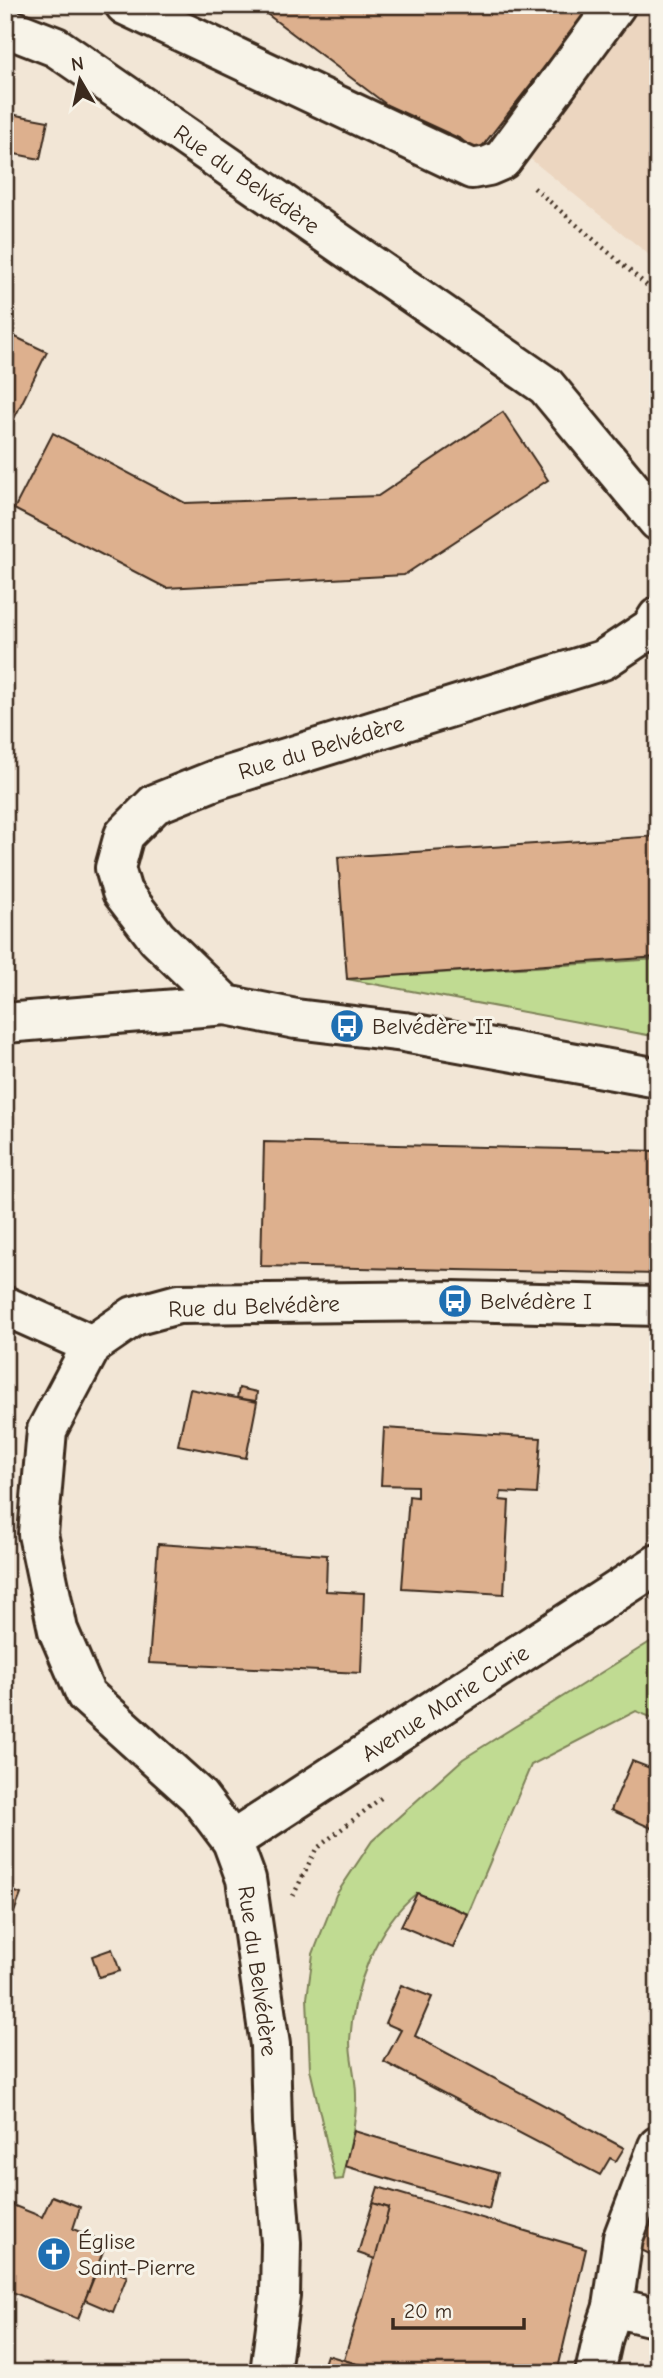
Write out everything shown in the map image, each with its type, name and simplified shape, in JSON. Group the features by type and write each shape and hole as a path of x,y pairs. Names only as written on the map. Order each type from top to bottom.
{"street":[{"path":"125,5 472,169 502,160 616,5"},
{"name":"Rue du Belvédère","path":"5,27 56,47 546,386 658,521"},
{"name":"Rue du Belvédère","path":"226,1004 157,938 122,892 115,868 124,835 155,804 215,780 603,660 651,628 658,617"},
{"path":"5,1023 226,1004 296,1019 404,1032 658,1078"},
{"name":"Rue du Belvédère","path":"270,2373 280,2296 281,2243 270,2045 247,1879 232,1841 198,1796 86,1695 58,1630 38,1534 47,1430 92,1345 134,1316 178,1304 455,1301 658,1306"},
{"path":"5,1306 92,1345"},
{"name":"Avenue Marie Curie","path":"232,1841 658,1564"},
{"path":"595,2373 613,2307 623,2238 658,2146"},
{"path":"613,2307 658,2318"}],"path":[{"path":"502,160 658,295"},
{"path":"291,1904 293,1892 314,1846 391,1791"}],"shaded area":[{"path":"633,5 658,5 658,262 518,149"}],"green space":[{"path":"658,959 658,1037 347,979"},
{"path":"658,1637 658,1720 636,1711 531,1765 468,1914 417,1893 389,1923 378,1941 361,1980 352,2021 350,2041 356,2088 355,2116 343,2179 335,2180 310,2069 307,1998 313,1954 336,1895 372,1841 463,1759"}],"building":[{"path":"255,5 582,5 588,11 477,153 461,139 387,105"},
{"path":"5,113 48,121 40,159 5,152"},
{"path":"5,332 47,352 9,429 5,427"},
{"path":"503,412 548,480 404,575 166,588 14,509 53,433 185,503 378,496"},
{"path":"658,836 658,957 347,979 338,857"},
{"path":"264,1142 658,1151 658,1274 261,1266"},
{"path":"239,1388 257,1392 256,1401 237,1398"},
{"path":"190,1389 257,1402 246,1458 178,1445"},
{"path":"384,1428 541,1438 537,1494 501,1492 500,1500 509,1501 504,1594 402,1588 409,1496 417,1497 417,1486 381,1485"},
{"path":"158,1544 327,1555 326,1591 364,1593 361,1673 149,1663"},
{"path":"658,1753 658,1831 611,1810 632,1761 650,1768"},
{"path":"5,1888 21,1894 5,1936"},
{"path":"417,1893 468,1914 453,1948 401,1926"},
{"path":"112,1949 120,1971 99,1977 92,1956"},
{"path":"401,1985 432,1997 415,2036 624,2148 616,2161 610,2158 600,2175 384,2062 401,2030 385,2023"},
{"path":"354,2131 498,2173 489,2209 345,2166"},
{"path":"378,2187 586,2249 557,2373 385,2373 344,2360 389,2208 373,2203"},
{"name":"Église Saint-Pierre","path":"52,2196 80,2207 73,2229 106,2243 78,2319 5,2289 5,2202 42,2217"},
{"path":"658,2199 658,2258 637,2248"},
{"path":"373,2203 389,2208 375,2259 358,2253"},
{"path":"99,2265 127,2276 113,2312 85,2300"},
{"path":"327,2355 344,2360 385,2373 321,2373"}],"place":[{"name":"Belvédère II","path":"347,1026"},
{"name":"Belvédère I","path":"455,1301"},
{"name":"Église Saint-Pierre","path":"54,2254"}]}
